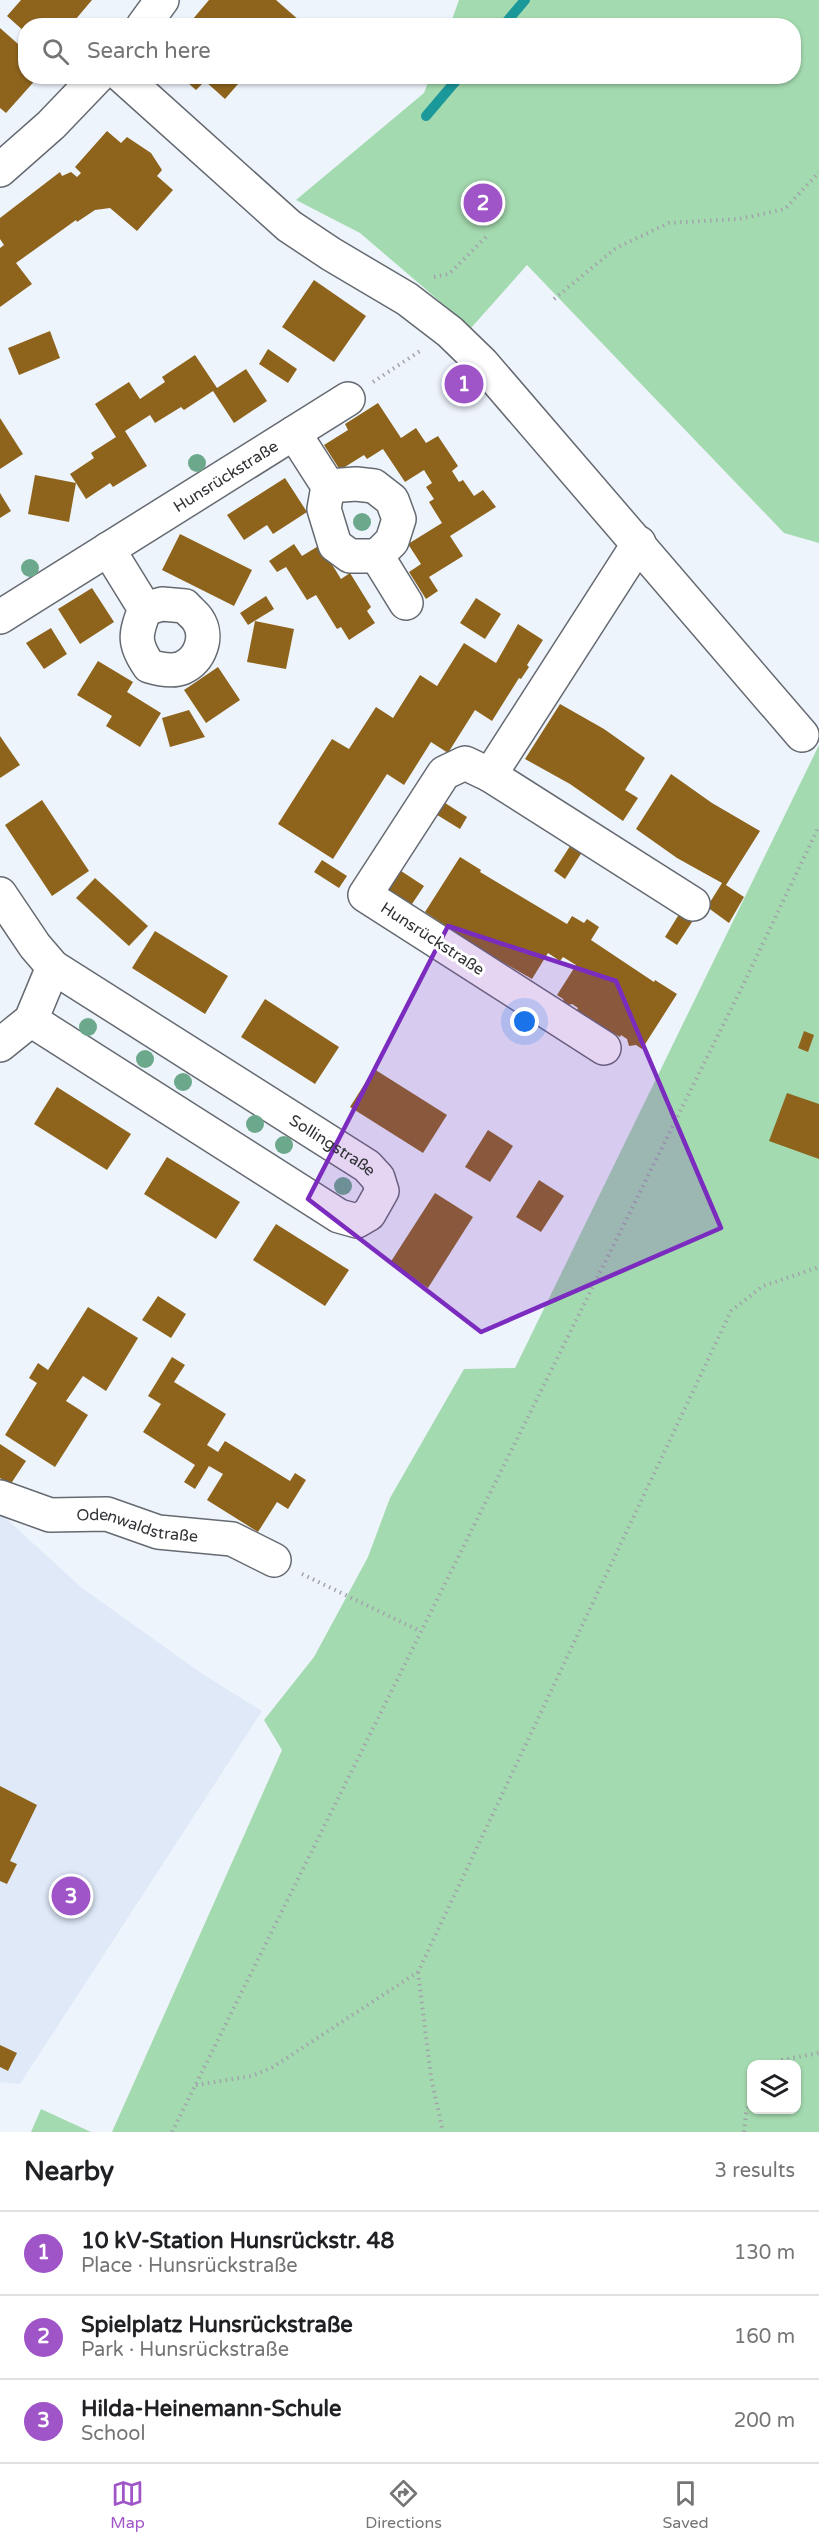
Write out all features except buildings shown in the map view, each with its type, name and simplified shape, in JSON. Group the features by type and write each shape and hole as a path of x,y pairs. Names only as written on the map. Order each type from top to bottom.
{"street":[{"path":"149,18 162,0"},
{"path":"0,170 51,125 90,84"},
{"path":"131,84 289,226 407,299 450,332 482,363 802,735"},
{"name":"Hunsrückstraße","path":"0,617 348,399"},
{"path":"294,433 328,486 324,509 335,545 350,555 376,556 392,541 399,519 392,500 374,486 356,484 328,486"},
{"path":"490,775 639,543"},
{"path":"108,549 146,609"},
{"path":"376,556 406,603"},
{"name":"Hunsrückstraße","path":"604,1048 365,895 444,773 465,763 490,775 693,904"},
{"name":"Sollingstraße","path":"0,894 35,946 53,967 366,1166 378,1178 382,1191 369,1214 357,1221 339,1216 31,1020"},
{"path":"0,1045 31,1020 53,967"},
{"name":"Odenwaldstraße","path":"0,1497 50,1515 106,1514 158,1532 232,1539 274,1560"}],"path":[{"path":"554,299 616,248 669,224 738,219 785,209 819,172"},
{"path":"407,299 420,280 449,274 488,235"},
{"path":"348,399 450,332"},
{"path":"172,2132 732,1006 819,826"},
{"path":"196,2085 241,2079 273,2067 418,1972 731,1311 763,1286 819,1267"},
{"path":"274,1560 420,1631"},
{"path":"418,1972 431,2077 443,2132"},
{"path":"782,2060 819,2053"},
{"path":"744,2132 747,2111"}],"highlighted area":[{"path":"448,926 616,981 721,1228 481,1332 308,1199"}],"shaded area":[{"path":"0,1513 82,1588 201,1673 262,1711 20,2084 0,2082"}],"green space":[{"path":"459,0 819,0 819,543 784,533 527,265 471,328 360,233 296,200 424,93 427,84 801,84 801,18 453,18"},
{"path":"819,745 819,2132 112,2132 282,1750 264,1720 314,1657 368,1557 390,1498 464,1369 515,1368"},
{"path":"41,2109 91,2132 31,2132"}],"waterway":[{"path":"510,18 525,0"},
{"path":"426,116 453,84"}],"place":[{"name":"Spielplatz Hunsrückstraße","path":"483,203"},
{"name":"10 kV-Station Hunsrückstr. 48","path":"464,384"},
{"name":"Hilda-Heinemann-Schule","path":"71,1896"}]}
